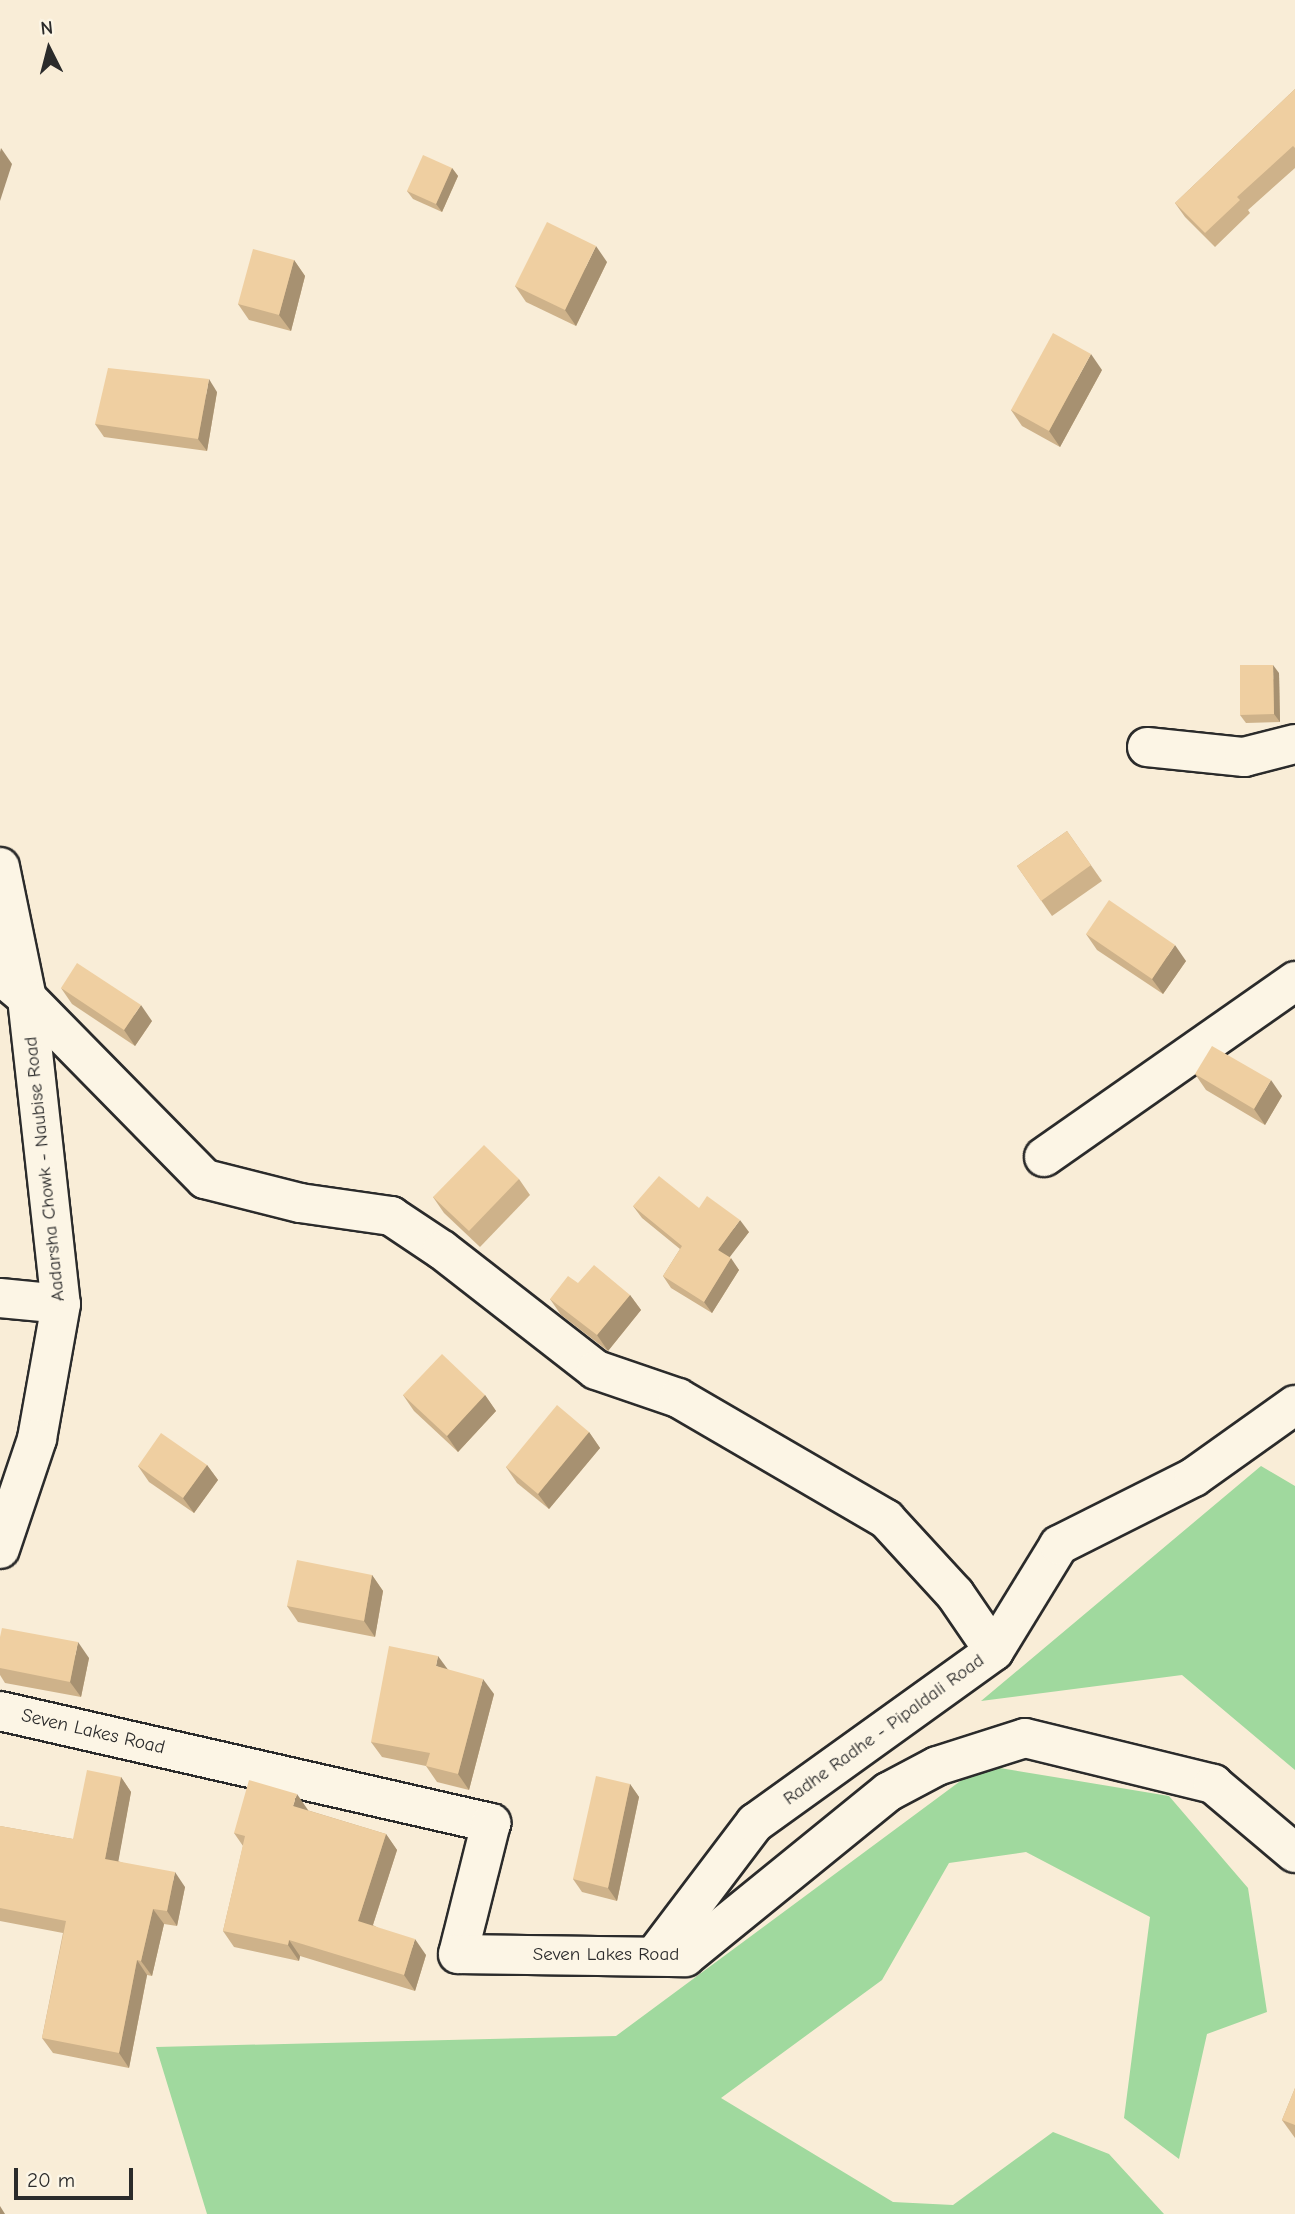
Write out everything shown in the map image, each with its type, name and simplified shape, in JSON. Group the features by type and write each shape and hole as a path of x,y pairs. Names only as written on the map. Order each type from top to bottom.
{"street":[{"path":"1147,747 1244,757 1295,744"},
{"name":"Aadarsha Chowk - Naubise Road","path":"0,867 14,986 61,1304 37,1439 0,1549"},
{"path":"1044,1157 1295,981"},
{"path":"14,986 205,1179 300,1203 391,1216 442,1250 596,1370 678,1398 886,1519 955,1594 994,1651"},
{"path":"0,1298 61,1304"},
{"name":"Radhe Radhe - Pipaldali Road","path":"655,1955 755,1823 994,1651 1059,1545 1194,1477 1295,1405"},
{"name":"Seven Lakes Road","path":"0,1711 491,1823 458,1954 685,1957 888,1792 937,1766 1025,1738 1213,1784 1295,1853"}],"green space":[{"path":"1261,1466 1295,1486 1295,1770 1182,1675 981,1701"},
{"path":"982,1765 1169,1796 1248,1888 1267,2012 1207,2034 1179,2159 1124,2118 1150,1917 1026,1852 949,1863 882,1980 721,2098 893,2202 953,2205 1053,2132 1109,2154 1164,2214 207,2214 156,2047 616,2036"}],"building":[{"path":"1295,89 1295,148 1293,146 1237,197 1240,200 1205,233 1175,203"},
{"path":"423,155 452,168 436,204 407,191"},
{"path":"547,222 596,246 565,310 515,286"},
{"path":"253,249 294,260 279,315 238,304"},
{"path":"1053,333 1091,354 1049,431 1011,410"},
{"path":"108,368 209,379 198,439 95,424"},
{"path":"1240,665 1273,665 1274,714 1240,715"},
{"path":"1067,831 1091,865 1041,901 1017,866"},
{"path":"1109,900 1175,945 1152,979 1086,934"},
{"path":"77,963 141,1005 124,1030 61,988"},
{"path":"1212,1046 1271,1080 1254,1109 1195,1074"},
{"path":"484,1145 519,1179 469,1231 433,1197"},
{"path":"659,1176 699,1208 707,1196 740,1220 718,1250 731,1258 704,1302 663,1276 682,1246 633,1206"},
{"path":"594,1265 630,1295 597,1335 550,1299 568,1276 578,1283"},
{"path":"442,1354 485,1395 447,1436 403,1395"},
{"path":"557,1405 589,1432 538,1494 506,1467"},
{"path":"161,1433 207,1465 183,1498 138,1466"},
{"path":"297,1560 372,1575 364,1621 287,1606"},
{"path":"2,1628 78,1642 70,1682 0,1668"},
{"path":"389,1646 438,1656 436,1666 483,1679 458,1774 426,1766 430,1753 371,1742"},
{"path":"87,1770 121,1777 105,1859 175,1872 167,1911 153,1909 141,1961 137,1960 119,2053 42,2038 66,1921 0,1908 0,1826 73,1839"},
{"path":"596,1776 630,1784 608,1888 573,1879"},
{"path":"249,1780 297,1794 293,1806 386,1834 358,1921 415,1939 404,1975 289,1940 288,1945 223,1931 245,1836 234,1833"},
{"path":"1295,2088 1295,2125 1282,2120"}]}
